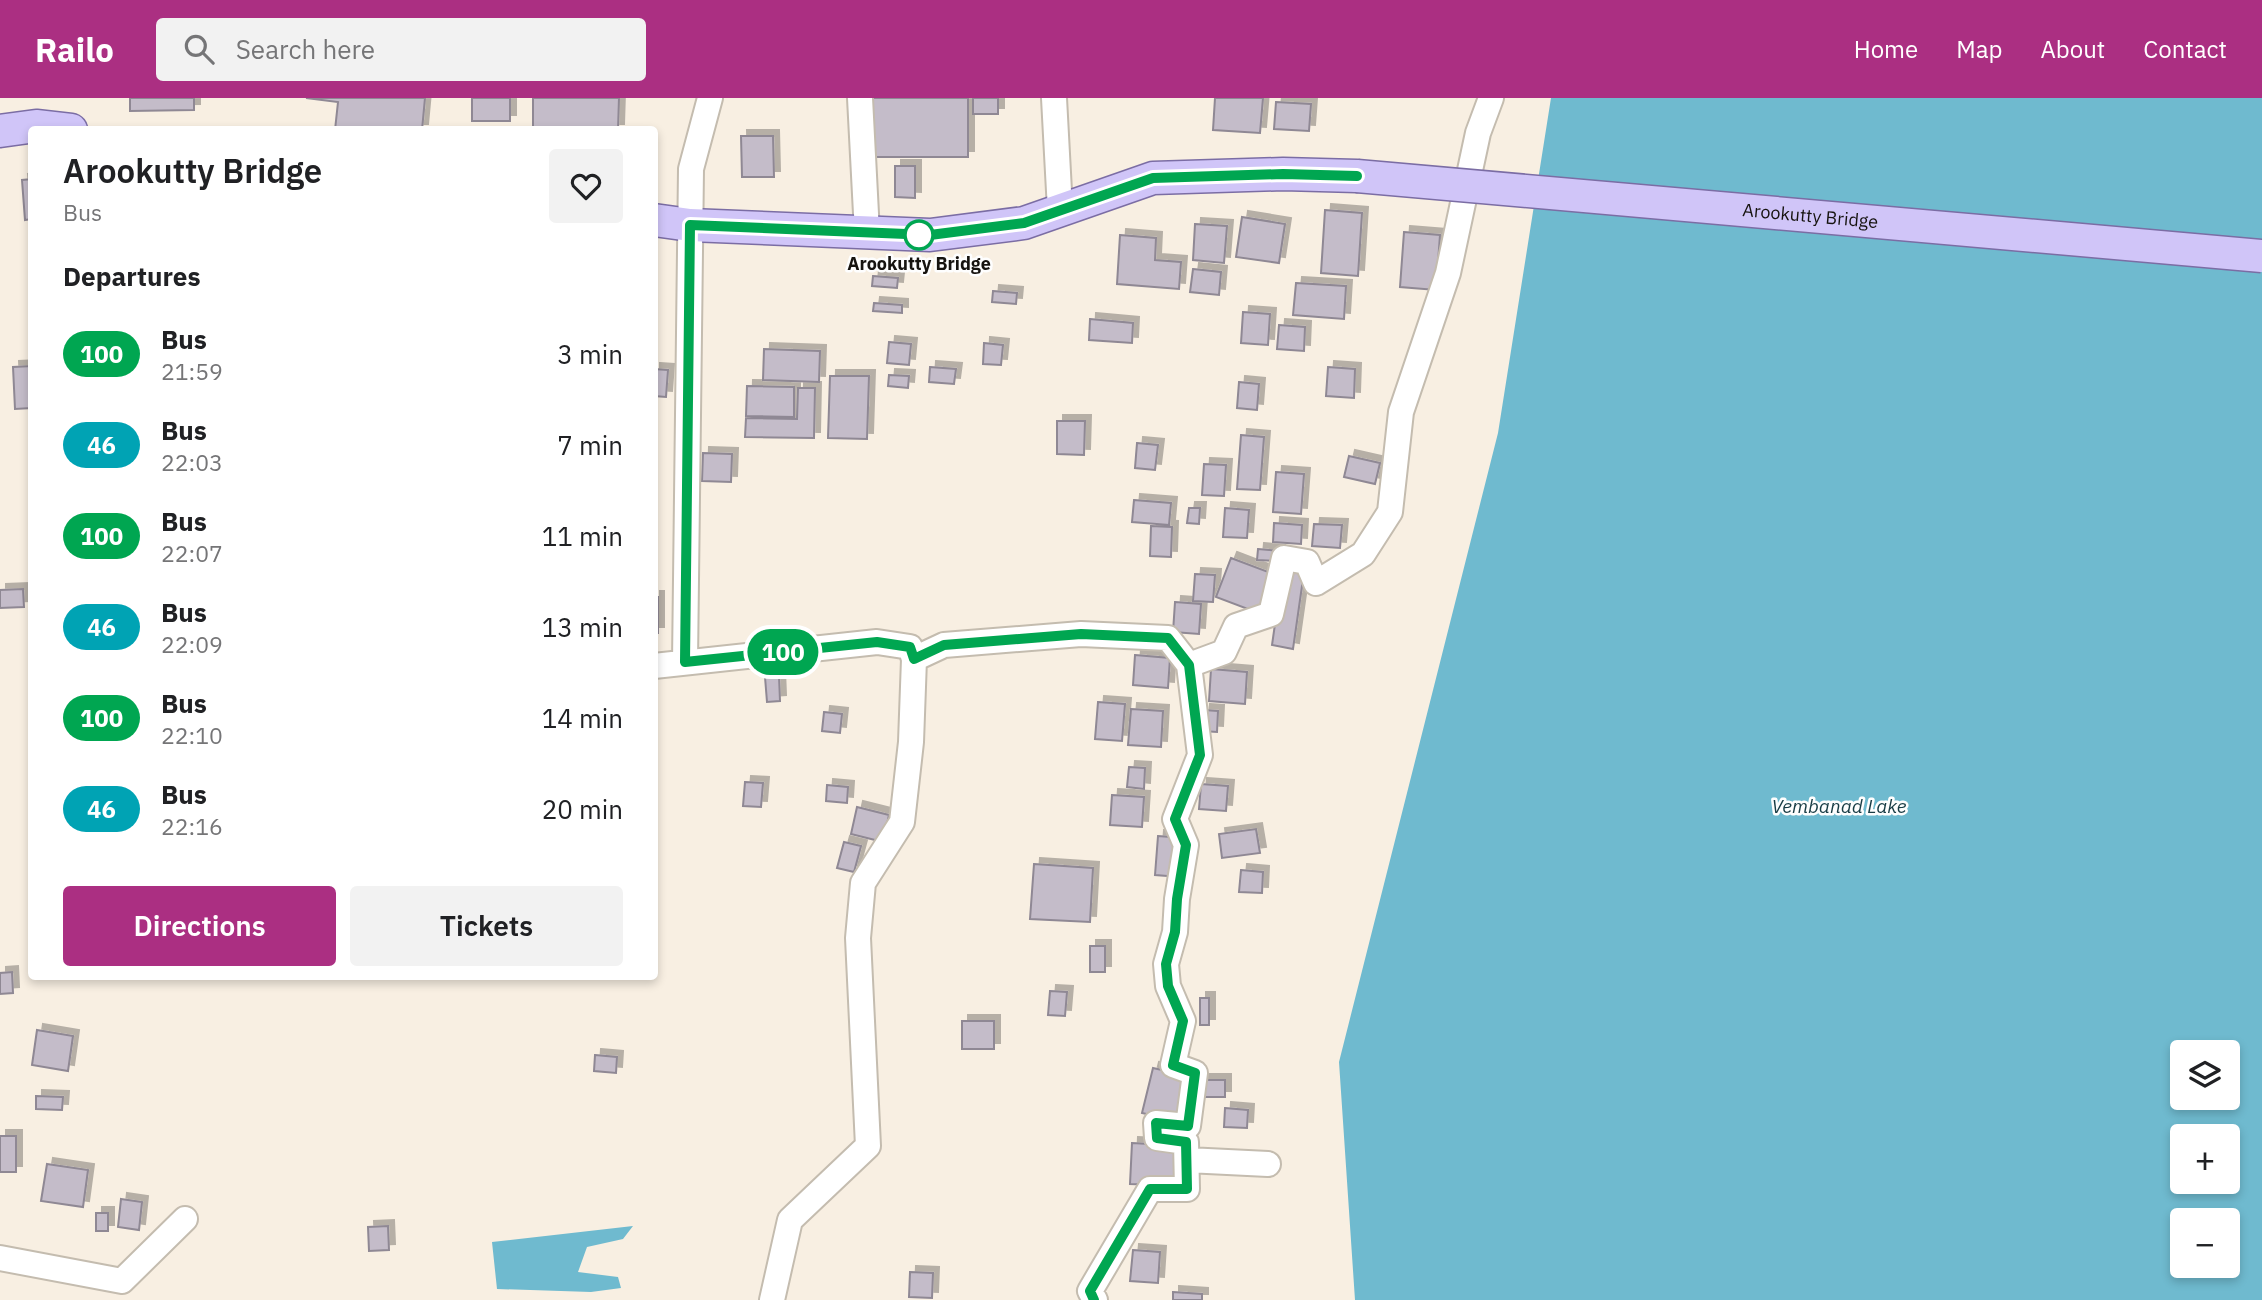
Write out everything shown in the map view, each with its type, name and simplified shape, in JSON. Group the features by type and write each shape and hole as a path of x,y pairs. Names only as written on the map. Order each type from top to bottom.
{"main road":[{"path":"0,131 28,126"},
{"name":"Arookutty Bridge","path":"658,221 690,225 930,235 1024,223 1153,178 1283,174 1357,176 2262,256"}],"street":[{"path":"685,662 691,169 710,98"},
{"path":"860,98 867,233"},
{"path":"1054,98 1060,211"},
{"path":"1189,665 1224,652 1236,626 1271,614 1284,558 1307,562 1316,583 1363,554 1390,512 1401,412 1448,273 1478,133 1491,98"},
{"path":"914,659 944,645 1081,634 1168,638 1189,665 1200,755 1175,819 1186,845 1177,899 1175,932 1166,964 1168,986 1183,1021 1173,1065 1195,1073 1188,1126 1156,1123 1157,1138 1186,1142 1187,1189 1150,1189 1090,1291 1094,1300"},
{"path":"658,665 877,642 910,647 914,659 910,754 902,822 863,883 863,910 858,938 868,1146 790,1220 772,1300"},
{"path":"1187,1160 1268,1164"},
{"path":"0,1258 122,1281 185,1219"}],"water":[{"name":"Vembanad Lake","path":"1551,98 2262,98 2262,1300 1355,1300 1339,1062 1498,433"},
{"path":"633,1226 623,1239 587,1247 578,1272 618,1277 621,1288 591,1292 497,1289 492,1242"}],"building":[{"path":"130,98 194,98 194,110 130,111"},
{"path":"306,98 425,98 422,126 335,126 338,102"},
{"path":"472,98 510,98 510,121 472,121"},
{"path":"533,98 619,98 618,126 533,126"},
{"path":"868,98 968,98 968,157 868,157"},
{"path":"973,98 998,98 998,114 973,114"},
{"path":"1215,98 1263,98 1260,133 1213,130"},
{"path":"1276,102 1311,104 1309,131 1274,129"},
{"path":"741,136 773,136 774,177 742,177"},
{"path":"895,166 915,166 915,198 895,197"},
{"path":"28,179 28,220 25,220 22,180"},
{"path":"1325,210 1362,213 1358,276 1321,273"},
{"path":"1242,217 1285,224 1279,263 1236,257"},
{"path":"1195,224 1227,226 1224,263 1193,260"},
{"path":"1404,232 1440,235 1436,290 1400,287"},
{"path":"1120,235 1156,238 1155,260 1181,262 1179,289 1117,284"},
{"path":"1193,269 1221,272 1219,295 1190,292"},
{"path":"873,276 898,278 897,288 872,286"},
{"path":"1296,283 1346,286 1344,319 1293,315"},
{"path":"993,291 1017,293 1016,304 992,302"},
{"path":"874,303 902,305 902,313 873,311"},
{"path":"1243,312 1270,314 1268,345 1241,343"},
{"path":"1090,319 1133,323 1132,343 1089,340"},
{"path":"1279,325 1305,327 1304,351 1277,349"},
{"path":"889,342 911,344 909,365 887,363"},
{"path":"984,343 1003,345 1001,365 983,364"},
{"path":"764,349 820,351 819,382 763,380"},
{"path":"28,366 28,408 15,409 13,367"},
{"path":"930,367 956,369 954,384 929,382"},
{"path":"1328,367 1355,369 1354,398 1326,396"},
{"path":"658,369 668,370 666,397 658,396"},
{"path":"889,375 909,376 908,388 888,386"},
{"path":"830,376 869,376 867,439 828,438"},
{"path":"1239,382 1259,384 1257,410 1237,408"},
{"path":"747,386 794,387 794,417 746,416"},
{"path":"798,388 815,388 814,438 745,437 746,418 797,419"},
{"path":"1057,421 1085,421 1084,455 1057,454"},
{"path":"1241,435 1264,437 1260,490 1237,489"},
{"path":"1137,443 1158,445 1155,470 1135,468"},
{"path":"703,453 732,454 731,482 702,481"},
{"path":"1349,456 1380,463 1375,484 1344,477"},
{"path":"1204,464 1226,465 1224,496 1202,495"},
{"path":"1276,472 1304,474 1301,514 1273,512"},
{"path":"1134,500 1171,503 1169,525 1132,522"},
{"path":"1189,508 1200,508 1199,524 1187,523"},
{"path":"1225,508 1249,510 1247,538 1223,537"},
{"path":"1274,523 1302,525 1301,544 1273,542"},
{"path":"1314,524 1342,525 1340,548 1312,546"},
{"path":"1151,526 1172,527 1171,557 1150,556"},
{"path":"1258,549 1279,551 1278,561 1257,560"},
{"path":"1231,558 1276,575 1261,614 1216,597"},
{"path":"1284,561 1305,565 1293,649 1272,645"},
{"path":"1195,574 1215,575 1213,602 1193,601"},
{"path":"23,589 24,607 0,608 0,590"},
{"path":"1175,602 1201,604 1199,634 1173,632"},
{"path":"1135,655 1170,658 1168,688 1133,685"},
{"path":"1211,669 1247,672 1245,704 1209,701"},
{"path":"779,676 780,701 767,702 765,677"},
{"path":"1098,702 1125,704 1122,741 1095,739"},
{"path":"1131,709 1163,711 1161,747 1128,745"},
{"path":"1204,710 1218,711 1217,732 1202,731"},
{"path":"824,712 842,714 840,733 822,731"},
{"path":"1129,767 1145,768 1144,789 1127,787"},
{"path":"745,782 763,783 761,807 743,806"},
{"path":"1201,784 1228,786 1226,811 1199,809"},
{"path":"827,785 848,787 847,803 826,801"},
{"path":"1112,795 1144,797 1142,827 1110,825"},
{"path":"857,807 889,815 883,842 851,834"},
{"path":"1256,829 1260,853 1222,858 1219,834"},
{"path":"1158,836 1183,838 1180,877 1155,875"},
{"path":"844,842 861,846 854,872 837,868"},
{"path":"1034,864 1093,868 1090,922 1030,919"},
{"path":"1241,870 1263,872 1262,893 1239,892"},
{"path":"1090,946 1105,946 1105,972 1090,972"},
{"path":"12,972 13,993 0,994 0,973"},
{"path":"1050,991 1067,992 1065,1016 1048,1015"},
{"path":"1200,998 1209,998 1209,1025 1200,1025"},
{"path":"962,1021 994,1021 994,1049 962,1049"},
{"path":"37,1030 73,1036 68,1071 32,1065"},
{"path":"595,1055 617,1057 616,1073 594,1071"},
{"path":"1153,1068 1193,1077 1182,1122 1142,1113"},
{"path":"1203,1080 1225,1080 1225,1097 1203,1097"},
{"path":"36,1096 63,1097 62,1110 36,1109"},
{"path":"1225,1108 1248,1110 1247,1128 1224,1127"},
{"path":"0,1136 16,1136 16,1172 0,1172"},
{"path":"1132,1143 1184,1146 1182,1186 1130,1184"},
{"path":"47,1164 88,1170 83,1207 41,1201"},
{"path":"121,1199 142,1202 139,1230 118,1227"},
{"path":"96,1213 108,1213 108,1231 96,1231"},
{"path":"388,1226 389,1250 369,1251 368,1227"},
{"path":"1133,1250 1160,1252 1158,1283 1130,1281"},
{"path":"910,1272 933,1273 932,1298 909,1297"},
{"path":"1173,1292 1202,1294 1202,1300 1173,1300"}],"bus line":[{"name":"100","path":"1094,1300 1090,1291 1150,1189 1187,1189 1186,1142 1157,1138 1156,1123 1188,1126 1195,1073 1173,1065 1183,1021 1168,986 1166,964 1175,932 1177,899 1183,876 1186,845 1175,819 1200,755 1189,665 1168,638 1081,634 944,645 914,659 910,647 877,642 685,662 690,225 930,235 1024,223 1153,178 1283,174 1357,176"}],"place":[{"name":"Arookutty Bridge","path":"919,235"}]}
